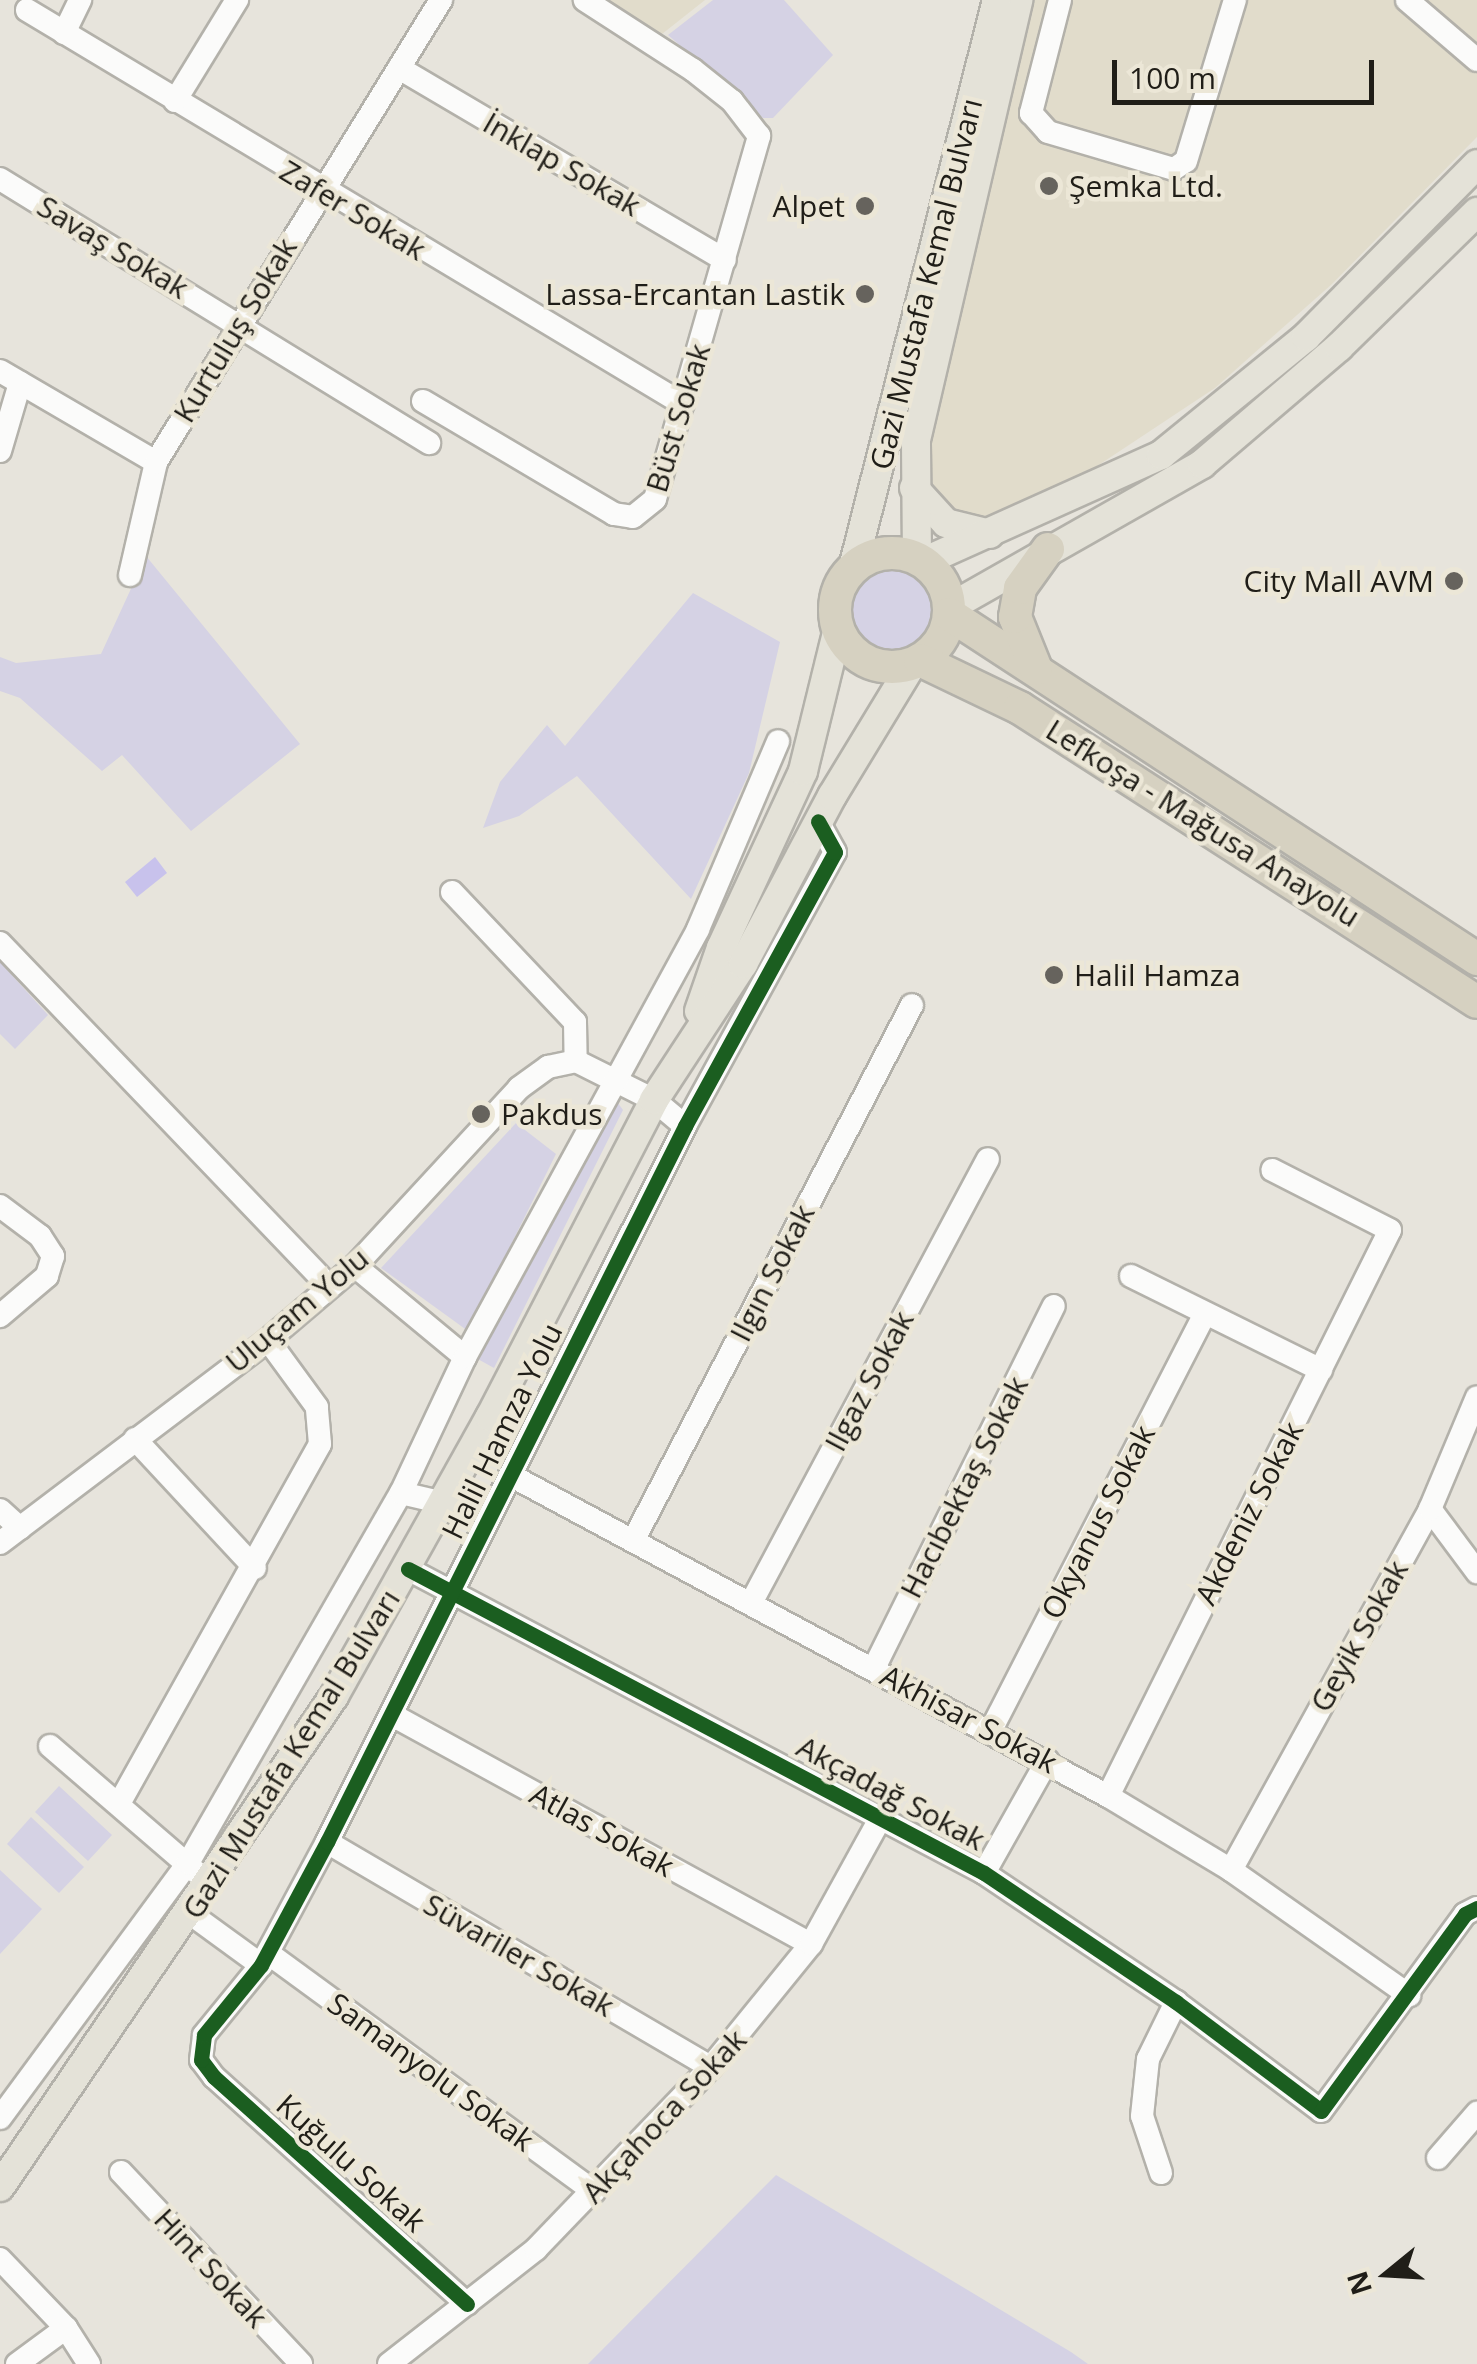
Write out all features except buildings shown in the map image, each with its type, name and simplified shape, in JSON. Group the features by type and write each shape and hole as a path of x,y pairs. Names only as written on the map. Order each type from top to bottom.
{"highway":[{"path":"1040,676 1022,647 1015,617 1020,588 1048,548"},
{"path":"877,554 920,560 936,574 949,611 944,632 916,662 877,665 846,644 838,628 837,596 853,568 877,554"},
{"path":"949,611 1040,676 1477,959"},
{"name":"Lefkoşa - Mağusa Anayolu","path":"916,662 1020,708 1477,1002"}],"main road":[{"name":"Gazi Mustafa Kemal Bulvarı","path":"853,568 997,0"},
{"name":"Gazi Mustafa Kemal Bulvarı","path":"920,560 914,488 920,422 1018,0"},
{"path":"920,560 994,534 1161,455 1306,337 1477,164"},
{"path":"949,611 1048,548 1202,464 1340,347 1477,212"},
{"path":"914,488 946,523 994,534"},
{"name":"Gazi Mustafa Kemal Bulvarı","path":"690,1036 716,960 803,771 838,628"},
{"name":"Gazi Mustafa Kemal Bulvarı","path":"5,2167 191,1914 334,1696 444,1503 690,1036 743,964 818,821 916,662"}],"street":[{"path":"64,32 80,0"},
{"path":"175,101 237,0"},
{"name":"Büst Sokak","path":"399,424 425,402 614,514 634,517 656,499 759,136 732,100 585,0"},
{"path":"1060,0 1032,113 1048,132 1174,169 1186,161 1235,0"},
{"path":"1406,0 1477,60"},
{"name":"Kurtuluş Sokak","path":"130,576 156,462 438,1"},
{"name":"Zafer Sokak","path":"27,10 319,190 683,404"},
{"name":"İnklap Sokak","path":"399,68 726,260"},
{"name":"Savaş Sokak","path":"0,180 430,443"},
{"path":"0,451 10,377 156,462"},
{"path":"0,2118 188,1864 401,1493 466,1357 690,946 778,741"},
{"name":"Halil Hamza Yolu","path":"201,2060 204,2035 264,1959 394,1716 527,1439 685,1126 834,852 818,821"},
{"path":"452,892 575,1022 576,1060 654,1100 685,1126"},
{"path":"0,943 329,1286"},
{"path":"690,946 716,960"},
{"name":"Ilgın Sokak","path":"633,1541 912,1005"},
{"name":"Uluçam Yolu","path":"0,1543 268,1340 355,1266 519,1088 548,1068 576,1060"},
{"name":"Ilgaz Sokak","path":"751,1604 988,1159"},
{"name":"Akdeniz Sokak","path":"1108,1796 1390,1230 1272,1170"},
{"path":"0,1206 40,1236 53,1256 47,1276 0,1316"},
{"path":"355,1266 466,1357"},
{"path":"1131,1276 1321,1370"},
{"name":"Hacıbektaş Sokak","path":"874,1668 1054,1306"},
{"name":"Okyanus Sokak","path":"991,1730 1204,1314"},
{"path":"120,1802 256,1568 320,1444 323,1423 268,1340"},
{"name":"Geyik Sokak","path":"1231,1870 1430,1509 1477,1396"},
{"path":"490,1417 527,1439"},
{"path":"136,1439 256,1568"},
{"name":"Akhisar Sokak","path":"510,1474 1108,1796 1231,1870 1409,1995"},
{"path":"401,1493 444,1503"},
{"path":"1430,1509 1477,1572"},
{"path":"0,1510 20,1528"},
{"name":"Akçadağ Sokak","path":"408,1569 452,1596 984,1873 1176,2002 1321,2111 1409,1995"},
{"name":"Atlas Sokak","path":"394,1716 811,1944"},
{"path":"50,1746 120,1802 209,1885"},
{"path":"984,1873 1047,1761"},
{"name":"Akçahoca Sokak","path":"389,2364 467,2304 594,2192 712,2068 811,1944 881,1818"},
{"name":"Süvariler Sokak","path":"327,1842 712,2068"},
{"path":"1409,1995 1465,1914 1477,1908"},
{"name":"Samanyolu Sokak","path":"191,1914 264,1959 594,2192"},
{"path":"1161,2172 1142,2116 1148,2058 1176,2002"},
{"name":"Kuğulu Sokak","path":"201,2060 467,2304"},
{"path":"1438,2158 1477,2112"},
{"name":"Hint Sokak","path":"121,2172 301,2364"},
{"path":"0,2259 66,2328 89,2364"},
{"path":"17,2364 66,2328"}],"shaded area":[{"path":"603,0 705,0 657,38"},
{"path":"713,0 784,0 833,55 773,118 763,118 668,35"},
{"path":"1032,0 1477,0 1477,137 1332,284 1215,388 1061,490 987,521 951,514 929,490 926,432"},
{"path":"146,556 300,744 191,831 122,755 102,771 20,698 0,691 0,657 16,663 101,654"},
{"path":"892,568 909,571 924,581 934,596 934,630 924,645 909,655 892,658 875,655 860,645 850,630 847,613 850,596 860,581 875,571"},
{"path":"693,593 780,642 749,773 691,899 577,776 519,816 483,828 500,782 547,725 565,746"},
{"path":"155,857 167,873 137,897 125,882"},
{"path":"0,962 48,1015 15,1049 0,1034"},
{"path":"615,1099 623,1110 494,1368 476,1358"},
{"path":"516,1123 556,1154 468,1331 381,1268"},
{"path":"59,1786 112,1835 88,1861 35,1812"},
{"path":"31,1817 84,1867 59,1893 7,1844"},
{"path":"0,1870 42,1909 0,1954"},
{"path":"776,2175 1071,2352 1088,2364 588,2364"}],"cycle path":[{"path":"467,2304 214,2077 201,2060 204,2035 261,1965 327,1842 685,1126 835,852 818,821"},
{"path":"408,1569 984,1873 1176,2002 1321,2111 1465,1914 1477,1908"}],"place":[{"name":"Şemka Ltd.","path":"1049,186"},
{"name":"Alpet","path":"865,206"},
{"name":"Lassa-Ercantan Lastik","path":"865,294"},
{"name":"City Mall AVM","path":"1454,581"},
{"name":"Halil Hamza","path":"1054,975"},
{"name":"Pakdus","path":"481,1114"}]}
